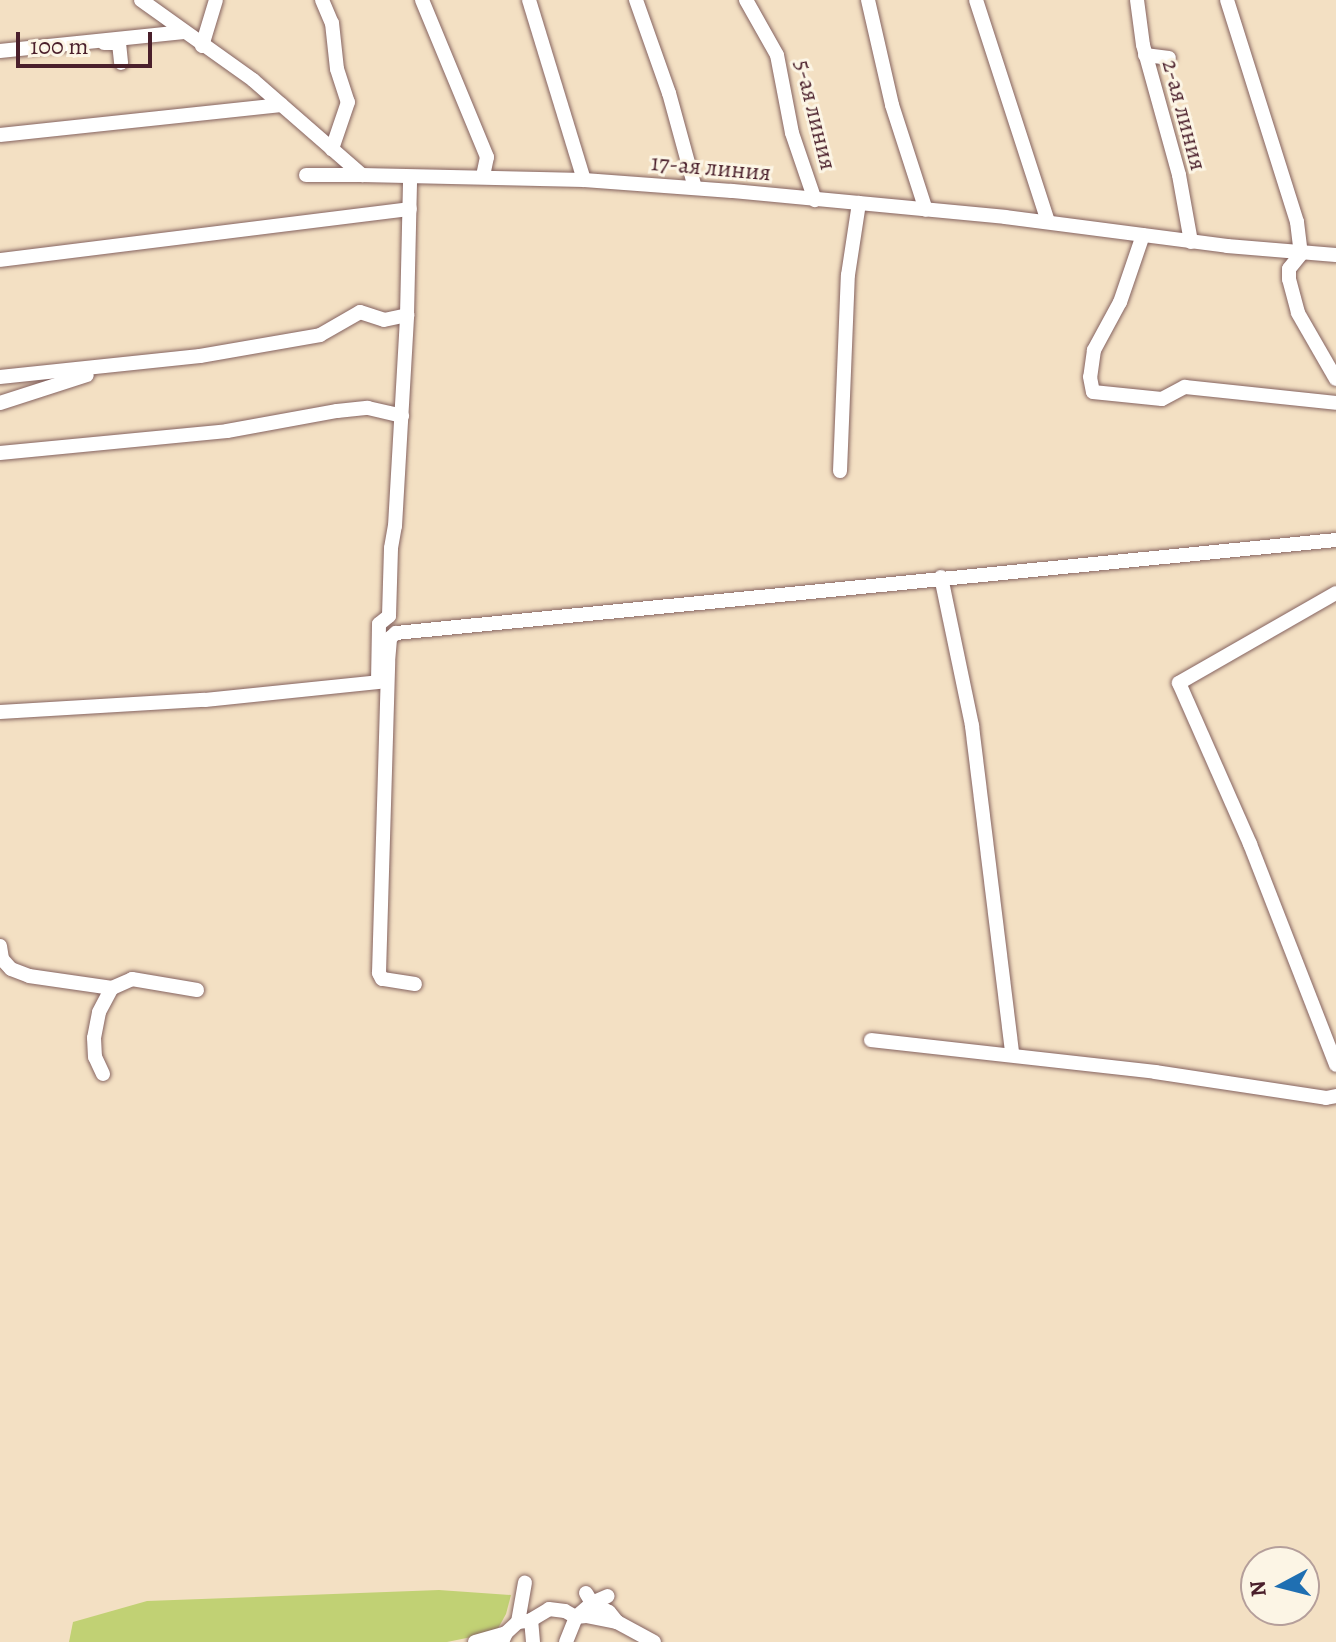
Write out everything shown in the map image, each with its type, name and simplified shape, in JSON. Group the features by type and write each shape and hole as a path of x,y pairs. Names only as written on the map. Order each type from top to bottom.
{"street":[{"path":"141,0 281,105 362,175"},
{"path":"202,46 216,0"},
{"path":"322,0 332,23 337,69 348,102 332,149"},
{"path":"422,0 487,157 483,176"},
{"path":"529,0 558,85 584,180"},
{"path":"636,0 669,93 695,188"},
{"name":"5-ая линия","path":"746,0 777,55 792,133 815,200"},
{"path":"868,0 892,105 926,210"},
{"path":"976,0 1048,222"},
{"name":"2-ая линия","path":"1137,0 1145,55 1179,175 1191,242"},
{"path":"1227,0 1286,185 1301,244 1301,254 1289,269 1298,313 1336,379"},
{"path":"0,51 184,32"},
{"path":"96,41 119,43 121,63"},
{"path":"1145,55 1169,58"},
{"path":"0,135 281,105"},
{"name":"17-ая линия","path":"306,175 410,178 483,176 695,188 1048,222 1191,242 1336,255"},
{"path":"0,712 205,700 378,682 379,624 389,616 402,416 410,178"},
{"path":"840,471 848,275 859,203"},
{"path":"0,260 410,209"},
{"path":"168,240 178,224"},
{"path":"1143,235 1120,302 1094,350 1090,377 1093,392 1162,399 1185,387 1336,403"},
{"path":"0,377 107,368 320,335 360,312 384,320 407,315"},
{"path":"0,403 107,368"},
{"path":"0,453 227,431 368,408 402,416"},
{"path":"415,984 382,979 379,973 388,662 390,638 396,633 1336,540"},
{"path":"941,577 970,715 1012,1054"},
{"path":"1336,593 1179,683 1250,844 1336,1065"},
{"path":"0,946 2,959 11,969 29,976 112,988 132,979 197,990"},
{"path":"103,1074 95,1057 94,1038 99,1012 112,988"},
{"path":"871,1040 1012,1054 1326,1098 1336,1096"},
{"path":"525,1583 523,1619 533,1642"},
{"path":"566,1642 576,1617 589,1598 608,1596"},
{"path":"589,1598 617,1622 654,1642"},
{"path":"475,1642 504,1637 523,1619 549,1609 565,1611 576,1617 617,1622"}],"green space":[{"path":"439,1590 511,1595 506,1614 496,1632 447,1642 69,1642 73,1622 147,1601"}]}
